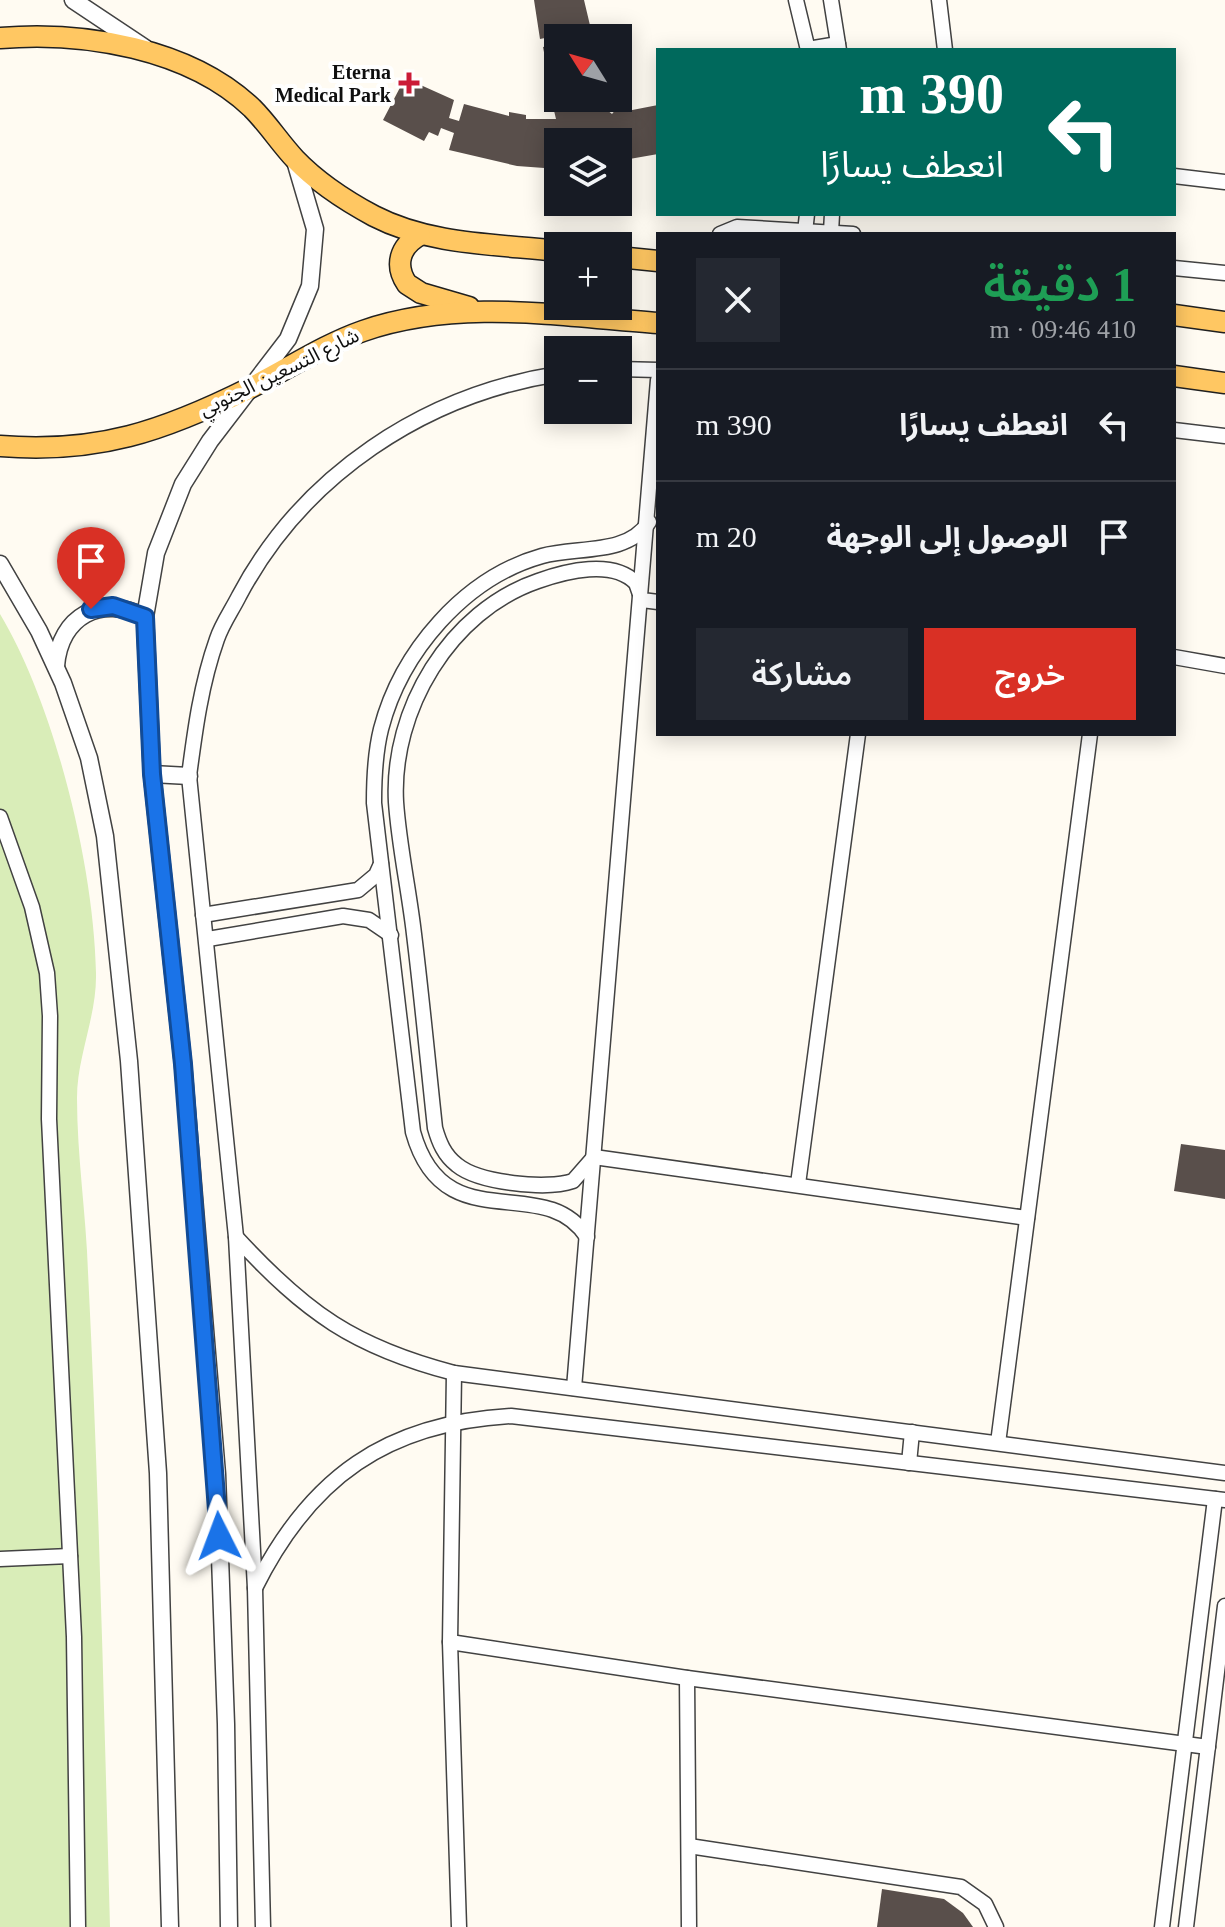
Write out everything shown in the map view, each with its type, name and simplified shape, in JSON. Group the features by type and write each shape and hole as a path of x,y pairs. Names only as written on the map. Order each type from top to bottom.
{"main road":[{"path":"0,38 70,37 156,56 221,85 249,106 294,159 348,201 420,235 544,249"},
{"path":"420,235 402,252 400,269 407,284 421,293 481,311"},
{"path":"632,258 656,261"},
{"name":"شارع التسعين الجنوبي","path":"0,446 32,448 109,443 160,427 252,387 292,362 363,331 421,317 481,311 656,323"},
{"path":"1176,315 1225,322"},
{"path":"1176,376 1225,383"}],"street":[{"path":"73,0 156,56"},
{"path":"796,0 808,48"},
{"path":"831,0 838,47"},
{"path":"939,0 945,48"},
{"path":"229,1927 226,1709 217,1474 183,1064 152,774 145,617 156,553 172,507 196,462 288,339 310,286 315,229 294,159"},
{"path":"1176,176 1225,182"},
{"path":"725,232 737,227 831,232 832,216"},
{"path":"1176,268 1225,273"},
{"path":"632,369 656,370"},
{"path":"263,1927 255,1588 236,1237 189,776 197,709 217,637 255,565 306,501 368,448 438,408 515,381 544,376"},
{"path":"574,1388 656,411"},
{"path":"1176,430 1225,436"},
{"path":"587,1237 568,1216 555,1210 461,1194 429,1169 413,1132 374,803 381,729 399,683 431,631 457,605 518,564 566,551 624,543 643,531 649,521"},
{"path":"0,564 56,666 89,758 105,836 129,1061 158,1473 170,1927"},
{"path":"594,1157 573,1181 558,1186 543,1185 470,1173 447,1155 439,1142 396,801 397,768 403,735 429,673 464,629 498,601 548,577 613,570 630,576 642,600"},
{"path":"642,600 656,602"},
{"path":"56,666 65,631 81,615 113,606 145,617"},
{"path":"1176,657 1225,666"},
{"path":"798,1184 858,736"},
{"path":"998,1443 1090,736"},
{"path":"152,774 189,776"},
{"path":"0,817 28,894 47,973 49,1119 74,1637 78,1927"},
{"path":"203,915 358,890 376,875 381,864"},
{"path":"208,939 343,916 369,920 391,935"},
{"path":"594,1157 1027,1218"},
{"path":"236,1237 272,1277 334,1326 405,1360 454,1373 1225,1473"},
{"path":"454,1373 450,1642 459,1927"},
{"path":"255,1588 290,1526 338,1475 398,1439 451,1423 511,1416 1220,1499 1162,1927"},
{"path":"909,1463 912,1432"},
{"path":"0,1559 70,1556"},
{"path":"1186,1927 1225,1606"},
{"path":"450,1642 687,1678 1208,1747"},
{"path":"687,1678 689,1927"},
{"path":"689,1846 961,1887 985,1904 996,1927"}],"green space":[{"path":"0,614 20,651 54,740 79,837 94,931 95,989 77,1098 95,1436 110,1927 0,1927"}],"building":[{"path":"534,0 584,0 590,24 544,24 544,38 540,39"},
{"name":"Eterna Medical Park","path":"405,78 454,100 449,118 459,121 464,104 509,116 509,112 526,115 526,119 556,119 554,112 612,114 656,105 656,154 632,159 632,128 544,128 544,168 517,166 449,150 454,133 441,128 438,136 429,132 424,141 383,120"},
{"path":"1181,1144 1225,1150 1225,1199 1174,1191"},
{"path":"882,1889 944,1899 963,1913 973,1927 877,1927"}],"place":[{"name":"Eterna Medical Park","path":"409,83"}],"route":[{"path":"91,609 113,606 145,617 152,774 183,1064 217,1474 219,1536"}]}
